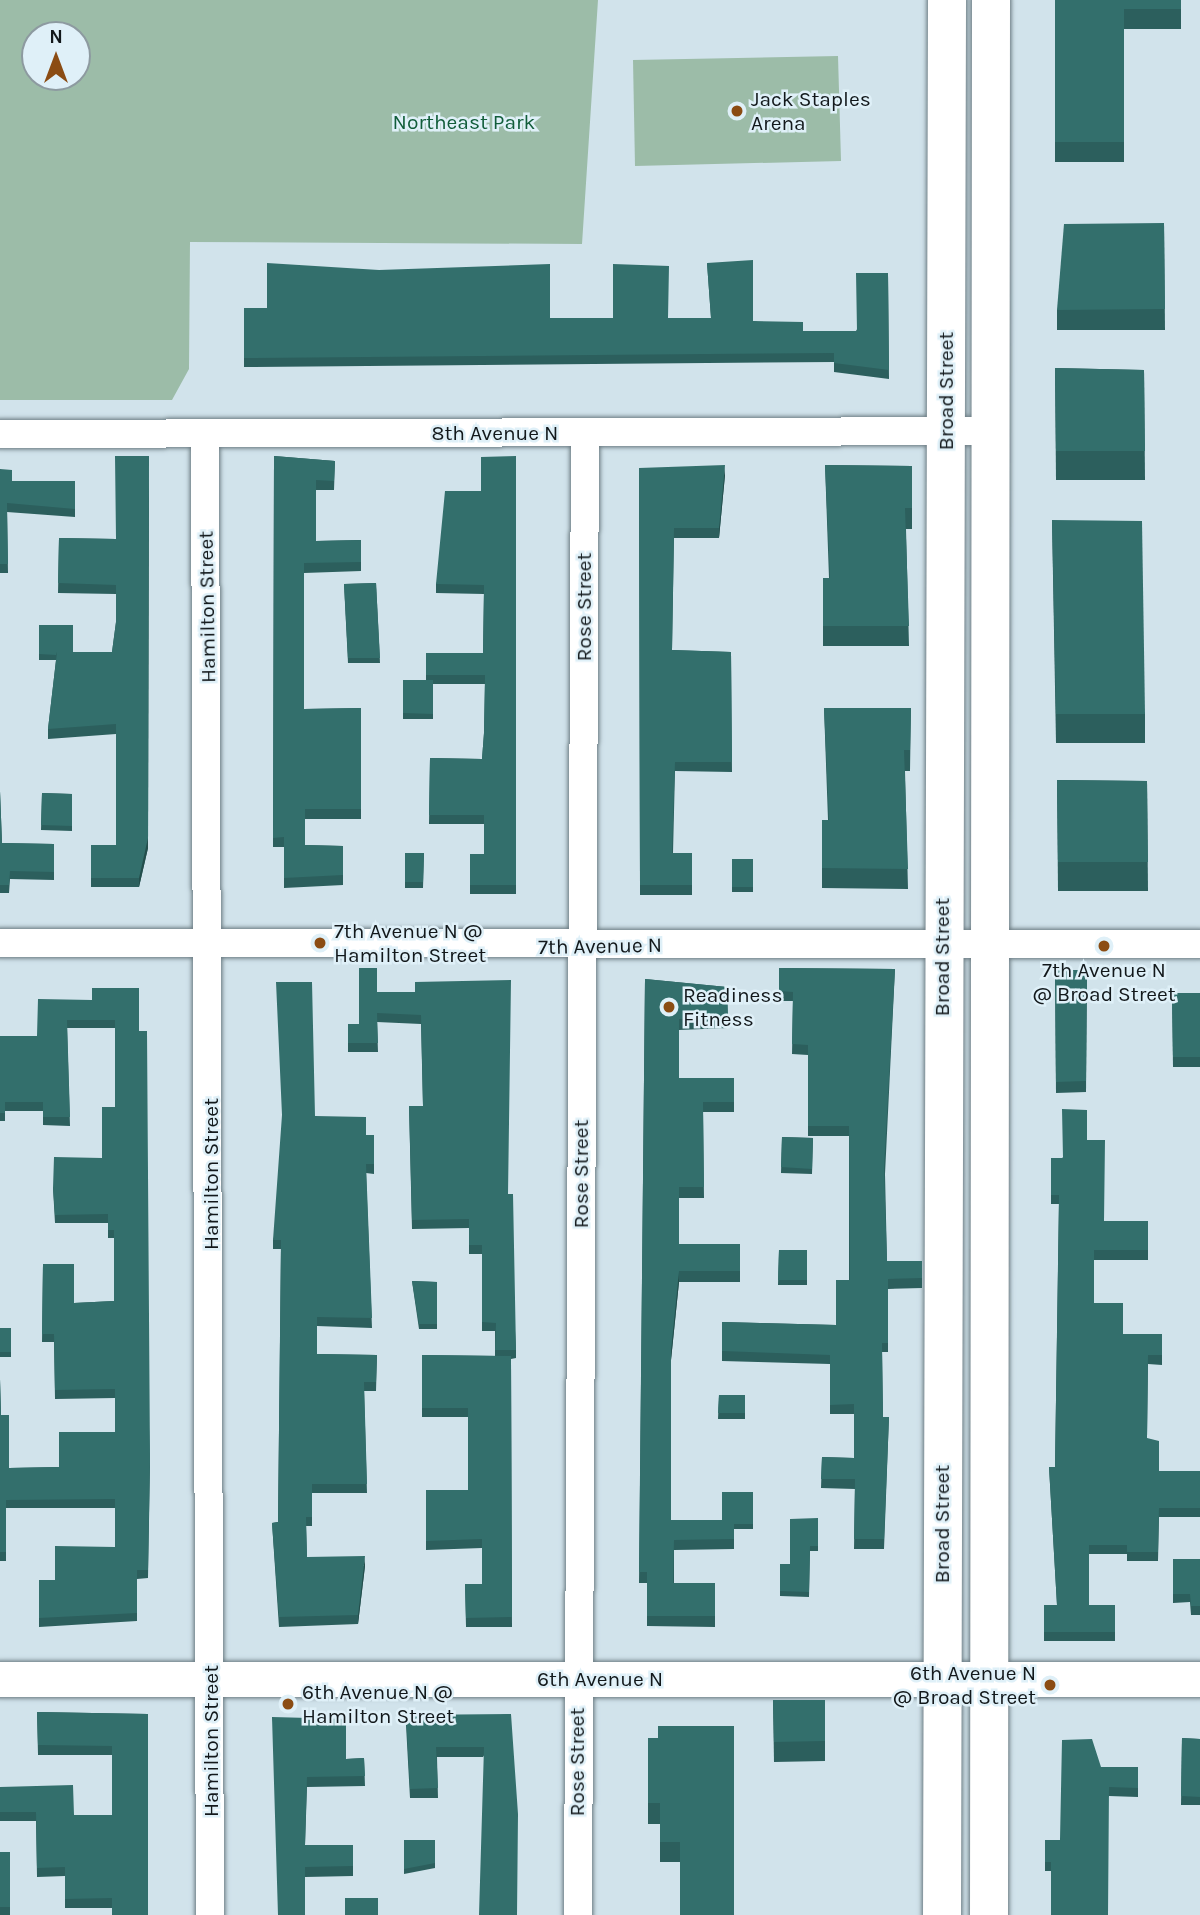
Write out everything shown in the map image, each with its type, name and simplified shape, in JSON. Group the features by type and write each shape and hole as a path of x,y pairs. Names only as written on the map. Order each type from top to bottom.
{"main road":[{"name":"Broad Street","path":"942,1915 942,945 947,0"},
{"path":"989,1915 991,0"}],"street":[{"name":"8th Avenue N","path":"0,434 991,431"},
{"name":"Rose Street","path":"578,1915 577,1679 585,433"},
{"name":"Hamilton Street","path":"205,434 211,944 210,1915"},
{"name":"7th Avenue N","path":"0,943 583,946 1200,944"},
{"name":"6th Avenue N","path":"0,1679 1200,1679"}],"green space":[{"name":"Northeast Park","path":"0,0 598,0 582,244 190,242 189,369 172,400 0,400"},
{"name":"Jack Staples Arena","path":"838,56 841,161 635,166 633,60"}],"building":[{"path":"1055,0 1181,0 1181,9 1124,9 1124,142 1055,142"},
{"path":"1164,223 1165,309 1057,310 1064,224"},
{"path":"753,260 753,321 803,322 803,331 857,331 856,273 888,273 889,370 834,363 834,353 244,358 244,308 267,308 267,263 379,270 550,264 550,318 613,318 613,264 669,266 668,318 711,318 707,263"},
{"path":"1055,368 1144,370 1145,451 1056,451"},
{"path":"115,456 149,456 148,838 139,878 91,878 91,845 116,845 116,724 48,729 57,652 112,652 116,622 116,585 58,583 59,538 116,539"},
{"path":"274,456 335,461 334,481 316,480 316,541 361,540 361,562 304,563 304,709 361,708 361,809 305,809 305,845 343,846 343,875 284,878 284,837 273,838"},
{"path":"516,456 516,885 470,885 470,854 484,854 484,815 429,815 430,758 482,759 485,675 426,675 426,653 483,653 484,585 436,584 445,491 481,491 481,457"},
{"path":"725,465 719,528 674,528 672,650 731,652 732,762 675,762 672,853 692,853 692,885 640,885 639,468"},
{"path":"825,465 912,466 912,508 905,508 909,626 823,626 823,578 830,578"},
{"path":"0,469 12,470 12,481 75,481 75,509 7,503 8,564 0,564"},
{"path":"1052,520 1142,521 1145,714 1056,714"},
{"path":"376,583 380,658 348,658 344,584"},
{"path":"39,625 73,625 73,652 39,654"},
{"path":"403,680 433,680 433,714 403,713"},
{"path":"824,708 911,708 910,750 904,750 908,869 822,868 822,820 829,820"},
{"path":"1057,780 1147,781 1148,862 1058,862"},
{"path":"0,791 2,843 54,844 54,872 10,871 9,885 0,885"},
{"path":"42,793 72,794 72,826 41,825"},
{"path":"405,853 424,853 423,882 405,882"},
{"path":"732,859 753,859 753,887 732,887"},
{"path":"359,968 377,968 377,992 415,992 415,982 511,980 508,1194 513,1194 516,1350 495,1350 496,1323 482,1322 482,1245 469,1245 469,1219 412,1220 409,1106 423,1106 421,1015 377,1013 378,1043 348,1043 348,1024 359,1024"},
{"path":"779,968 895,969 884,1168 887,1261 922,1261 922,1278 888,1279 888,1343 882,1343 883,1417 889,1417 884,1539 854,1539 855,1479 821,1479 822,1457 854,1458 854,1404 830,1405 830,1355 722,1351 722,1322 836,1325 836,1280 850,1280 849,1126 808,1126 808,1045 792,1044 793,992 779,991"},
{"path":"1055,970 1087,970 1086,1081 1056,1082"},
{"path":"645,979 727,987 728,1018 679,1019 679,1078 734,1078 734,1102 703,1102 704,1187 679,1187 679,1244 740,1244 740,1271 679,1271 671,1350 671,1520 734,1520 734,1539 674,1540 673,1583 715,1583 715,1616 647,1616 647,1572 639,1572"},
{"path":"276,982 312,982 315,1116 366,1117 366,1135 374,1135 374,1164 366,1164 372,1318 317,1317 317,1354 377,1355 376,1382 364,1382 367,1484 312,1484 312,1517 306,1517 307,1557 365,1556 358,1615 279,1617 272,1523 278,1522 281,1240 273,1240 282,1115"},
{"path":"92,988 139,988 139,1031 147,1031 150,1458 148,1570 137,1570 137,1613 39,1618 39,1580 55,1580 55,1546 115,1547 115,1499 6,1500 6,1552 0,1552 0,1379 1,1415 9,1415 9,1468 59,1467 59,1432 115,1432 115,1389 55,1390 54,1334 42,1334 43,1264 74,1264 74,1303 114,1301 114,1230 108,1230 108,1214 55,1215 53,1188 54,1157 102,1158 102,1107 115,1107 115,1020 67,1020 70,1117 43,1117 43,1102 5,1102 5,1113 0,1113 0,1036 37,1036 38,999 92,1000"},
{"path":"1172,993 1200,993 1200,1057 1173,1057"},
{"path":"1062,1109 1087,1110 1087,1140 1105,1140 1104,1221 1148,1221 1148,1250 1094,1250 1094,1303 1123,1303 1123,1334 1162,1334 1162,1355 1148,1355 1147,1438 1159,1441 1159,1471 1200,1471 1200,1508 1159,1508 1158,1552 1127,1552 1127,1545 1089,1545 1089,1605 1115,1605 1115,1632 1044,1632 1044,1605 1057,1605 1049,1467 1055,1467 1059,1195 1051,1195 1051,1158 1063,1158"},
{"path":"782,1137 813,1138 812,1169 781,1167"},
{"path":"779,1250 807,1250 807,1280 778,1280"},
{"path":"412,1281 437,1282 437,1324 419,1324"},
{"path":"0,1328 11,1328 11,1352 0,1352"},
{"path":"422,1355 511,1356 512,1617 466,1618 465,1584 482,1584 482,1539 426,1541 426,1490 468,1490 468,1408 422,1408"},
{"path":"719,1395 745,1395 745,1413 718,1413"},
{"path":"722,1492 753,1492 753,1524 734,1524 734,1520 722,1520"},
{"path":"818,1518 818,1546 810,1546 809,1592 780,1591 780,1564 790,1564 790,1519"},
{"path":"1173,1559 1200,1559 1200,1606 1191,1606 1190,1594 1173,1594"},
{"path":"773,1700 825,1700 825,1741 774,1742"},
{"path":"37,1712 148,1714 148,1915 112,1915 112,1898 65,1899 65,1867 37,1868 36,1812 0,1812 0,1787 73,1785 74,1815 112,1815 112,1746 38,1745"},
{"path":"511,1714 518,1814 517,1915 479,1915 484,1747 436,1747 438,1788 410,1789 406,1715"},
{"path":"272,1717 346,1719 346,1759 364,1758 365,1776 307,1777 305,1845 353,1845 353,1866 305,1867 305,1915 278,1915"},
{"path":"658,1726 734,1726 734,1915 680,1915 680,1842 660,1842 660,1803 648,1803 648,1738 658,1738"},
{"path":"1182,1738 1200,1739 1200,1797 1181,1796"},
{"path":"1092,1739 1101,1767 1138,1767 1138,1788 1109,1787 1108,1915 1051,1915 1051,1862 1045,1862 1045,1840 1060,1840 1062,1740"},
{"path":"404,1840 435,1840 435,1863 404,1869"},
{"path":"0,1852 10,1852 10,1907 0,1907"},
{"path":"345,1898 378,1898 378,1915 345,1915"}],"place":[{"name":"Jack Staples Arena","path":"737,111"},
{"name":"7th Avenue N @ Hamilton Street","path":"320,943"},
{"name":"7th Avenue N @ Broad Street","path":"1104,946"},
{"name":"Readiness Fitness","path":"669,1007"},
{"name":"6th Avenue N @ Broad Street","path":"1050,1685"},
{"name":"6th Avenue N @ Hamilton Street","path":"288,1704"}]}
